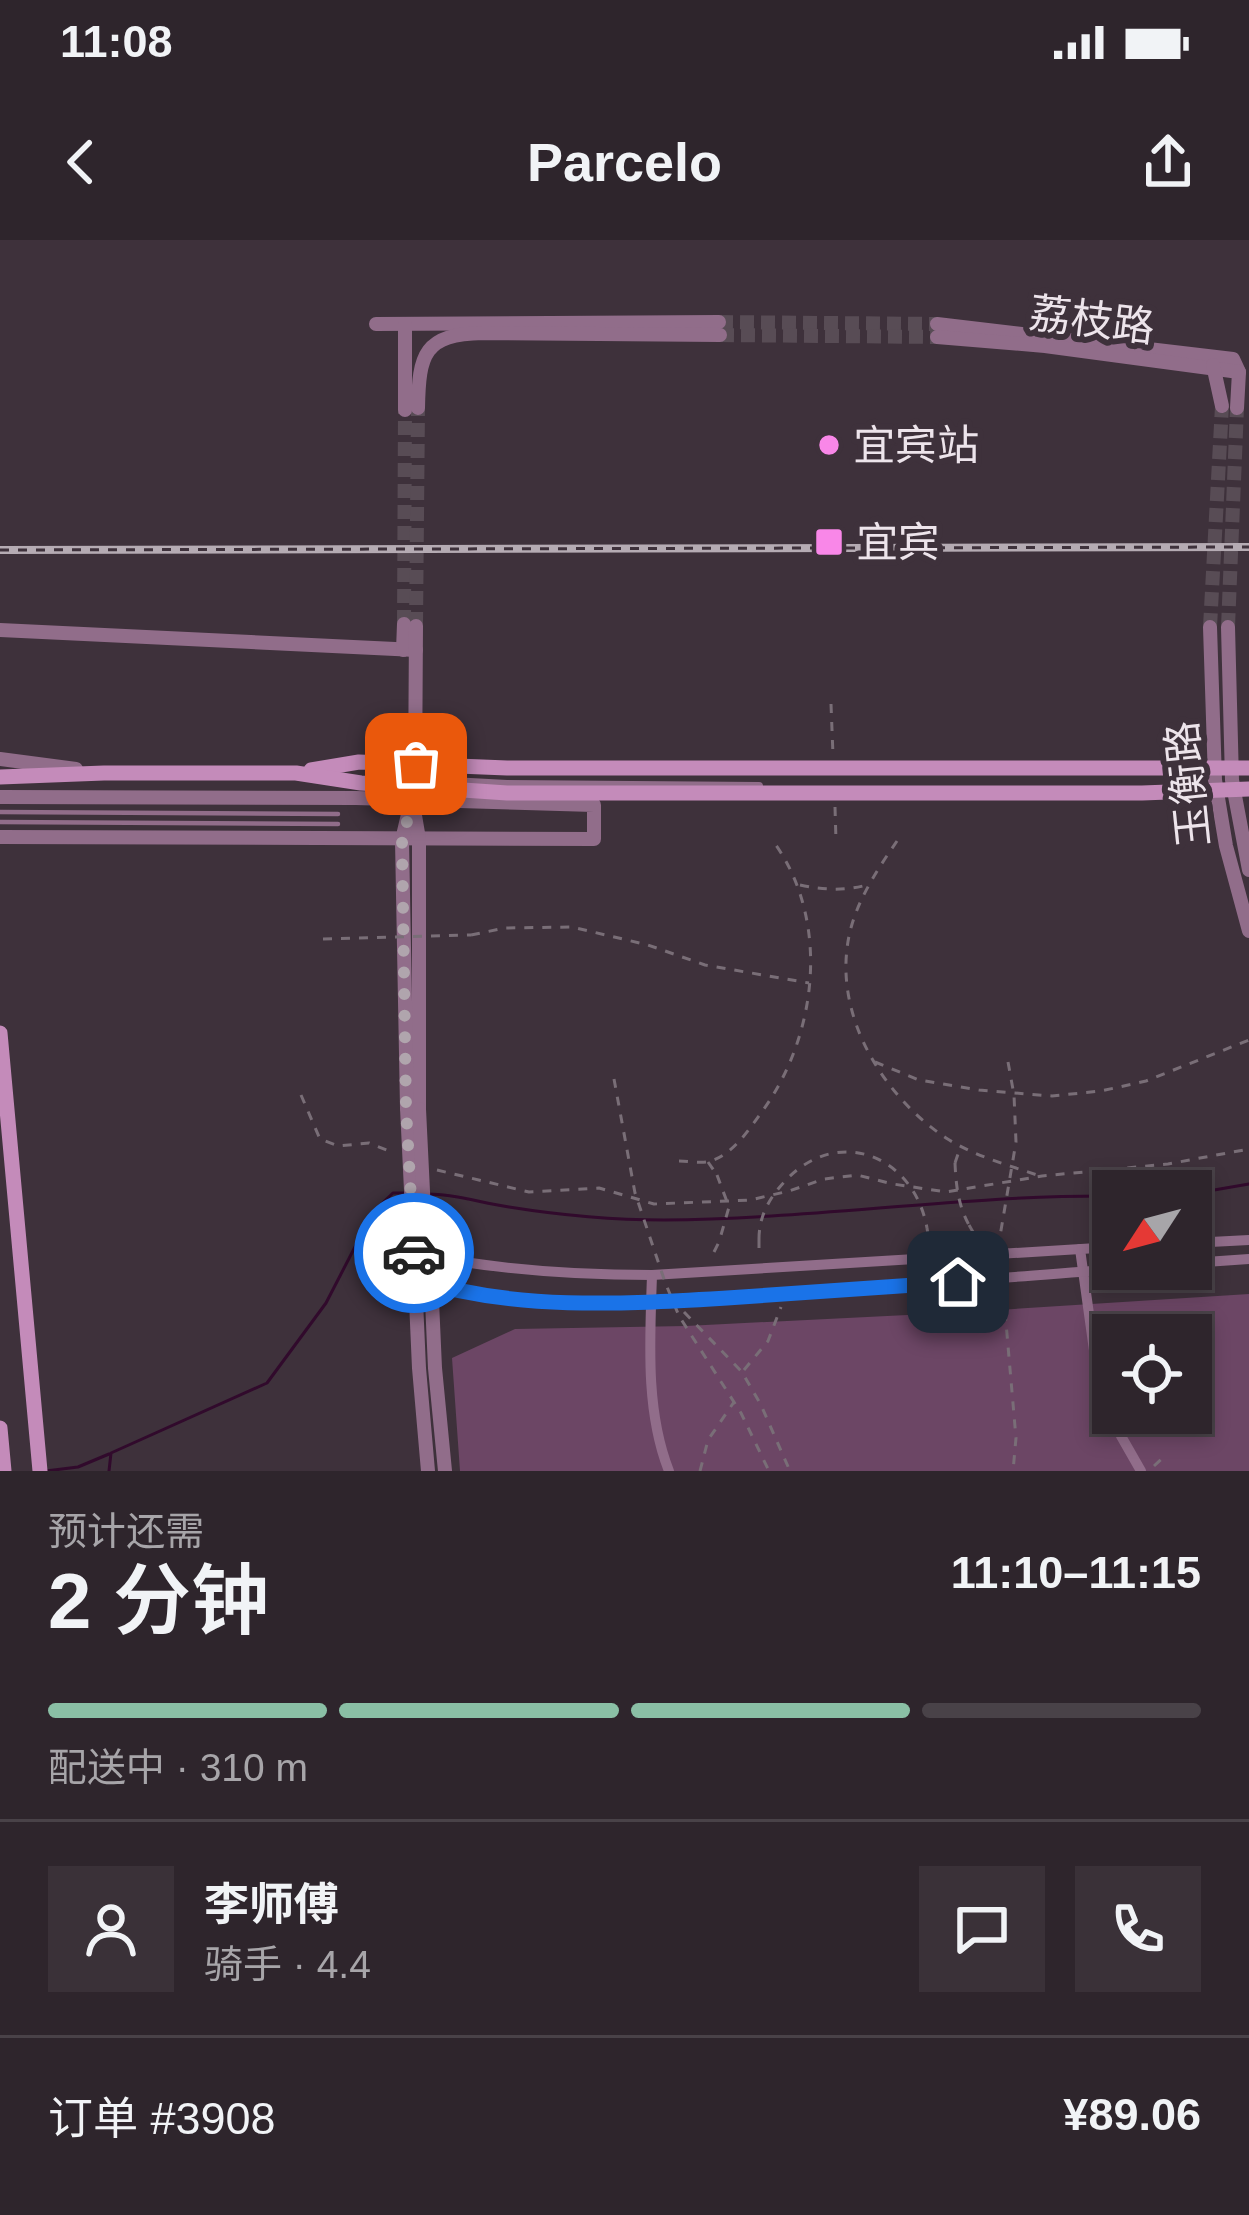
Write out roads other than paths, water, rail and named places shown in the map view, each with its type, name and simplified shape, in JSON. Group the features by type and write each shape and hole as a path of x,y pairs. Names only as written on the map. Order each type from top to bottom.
{"main road":[{"path":"296,773 359,762 507,768 1249,768"},
{"path":"0,777 296,773 361,783 508,793 1249,789"},
{"path":"0,1033 40,1471"},
{"path":"0,1428 4,1471"},
{"path":"0,1449 4,1471"}],"street":[{"path":"376,324 405,323 720,329 450,335 423,359 411,409 405,323"},
{"name":"荔枝路","path":"937,331 1045,346 1211,361 1236,366 1230,407 1211,361"},
{"path":"410,625 418,1212 414,1253 428,1471"},
{"name":"玉衡路","path":"1210,627 1221,782 1235,807 1249,870"},
{"name":"玉衡路","path":"1221,782 1228,627"},
{"path":"0,630 410,650"},
{"path":"0,759 104,773"},
{"path":"415,779 507,784 1249,779"},
{"path":"0,797 413,799 594,806 594,839 0,837"},
{"name":"玉衡路","path":"1235,807 1231,870 1249,931"},
{"path":"418,1212 430,1256 445,1471"},
{"path":"1212,1242 1249,1240"},
{"path":"414,1253 577,1275 1092,1248"},
{"path":"1080,1249 1097,1372 1121,1436 1144,1471"},
{"path":"1212,1262 1249,1259"},
{"path":"415,1279 554,1301 652,1301 1092,1271"},
{"path":"652,1274 653,1399 669,1471"}],"lane":[{"path":"0,812 338,814"},
{"path":"0,822 338,824"}],"waterway":[{"path":"1212,1190 1249,1184"},
{"path":"109,1471 111,1453 267,1383 326,1303 373,1212 393,1193 406,1193"},
{"path":"428,1194 567,1215 664,1220 1092,1197"},
{"path":"46,1471 78,1467 109,1454"}],"tunnel":[{"path":"719,322 937,324"},
{"path":"720,335 937,337"},
{"path":"1210,627 1222,406"},
{"path":"416,626 418,408"},
{"path":"1228,627 1237,408"},
{"path":"404,624 405,410"}],"railway":[{"path":"0,550 1249,547"}],"place":[{"name":"宜宾站","path":"829,445"},
{"name":"宜宾","path":"829,542"}]}
